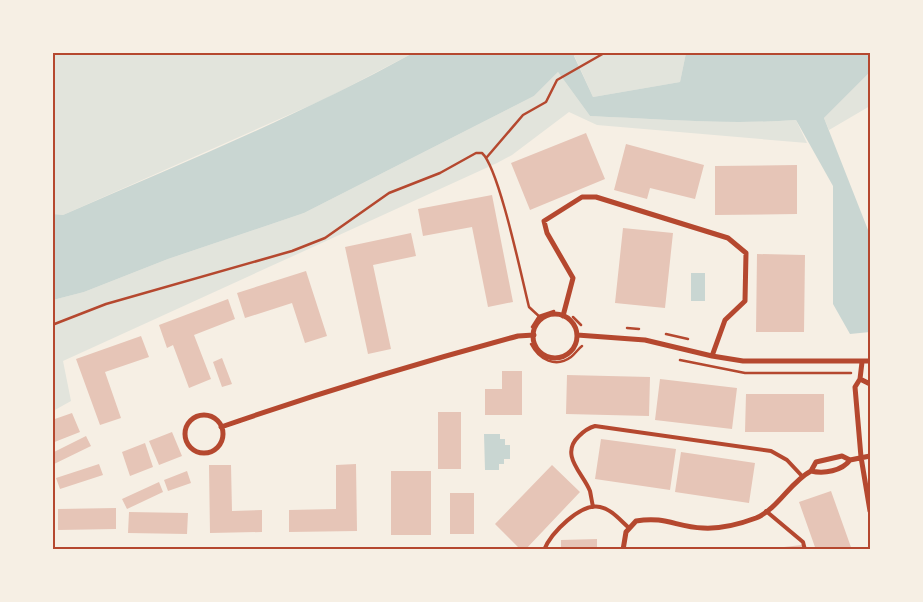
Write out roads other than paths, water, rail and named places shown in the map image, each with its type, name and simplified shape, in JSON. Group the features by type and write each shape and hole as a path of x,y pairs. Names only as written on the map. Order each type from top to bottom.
{"street":[{"path":"564,314 573,278 547,233 544,221 582,197 596,197 728,238 746,253 745,300 725,320 712,356"},
{"path":"564,314 574,325 577,335 572,350 560,358 553,358 540,352 536,346 534,335 541,317 564,314"},
{"path":"221,427 322,392 421,361 518,336 534,335"},
{"path":"577,335 645,340 712,356 779,362 870,361"},
{"path":"862,362 860,379 855,387 861,457 870,511"},
{"path":"860,379 870,384"},
{"path":"197,416 210,416 221,427 221,442 208,453 196,452 187,443 185,431 187,424 197,416"},
{"path":"623,550 628,527 636,521 661,519 703,528 725,527 757,517 766,511 802,476 811,471 816,462 842,456 850,460"},
{"path":"811,471 820,473 845,467 850,460 870,456"}],"lane":[{"path":"593,507 590,491 570,454 574,441 587,429 595,426 771,451 787,460 802,476"},
{"path":"544,550 548,539 556,530 583,510 593,507 601,507 613,514 628,527"},
{"path":"766,511 803,542 805,550"}]}
